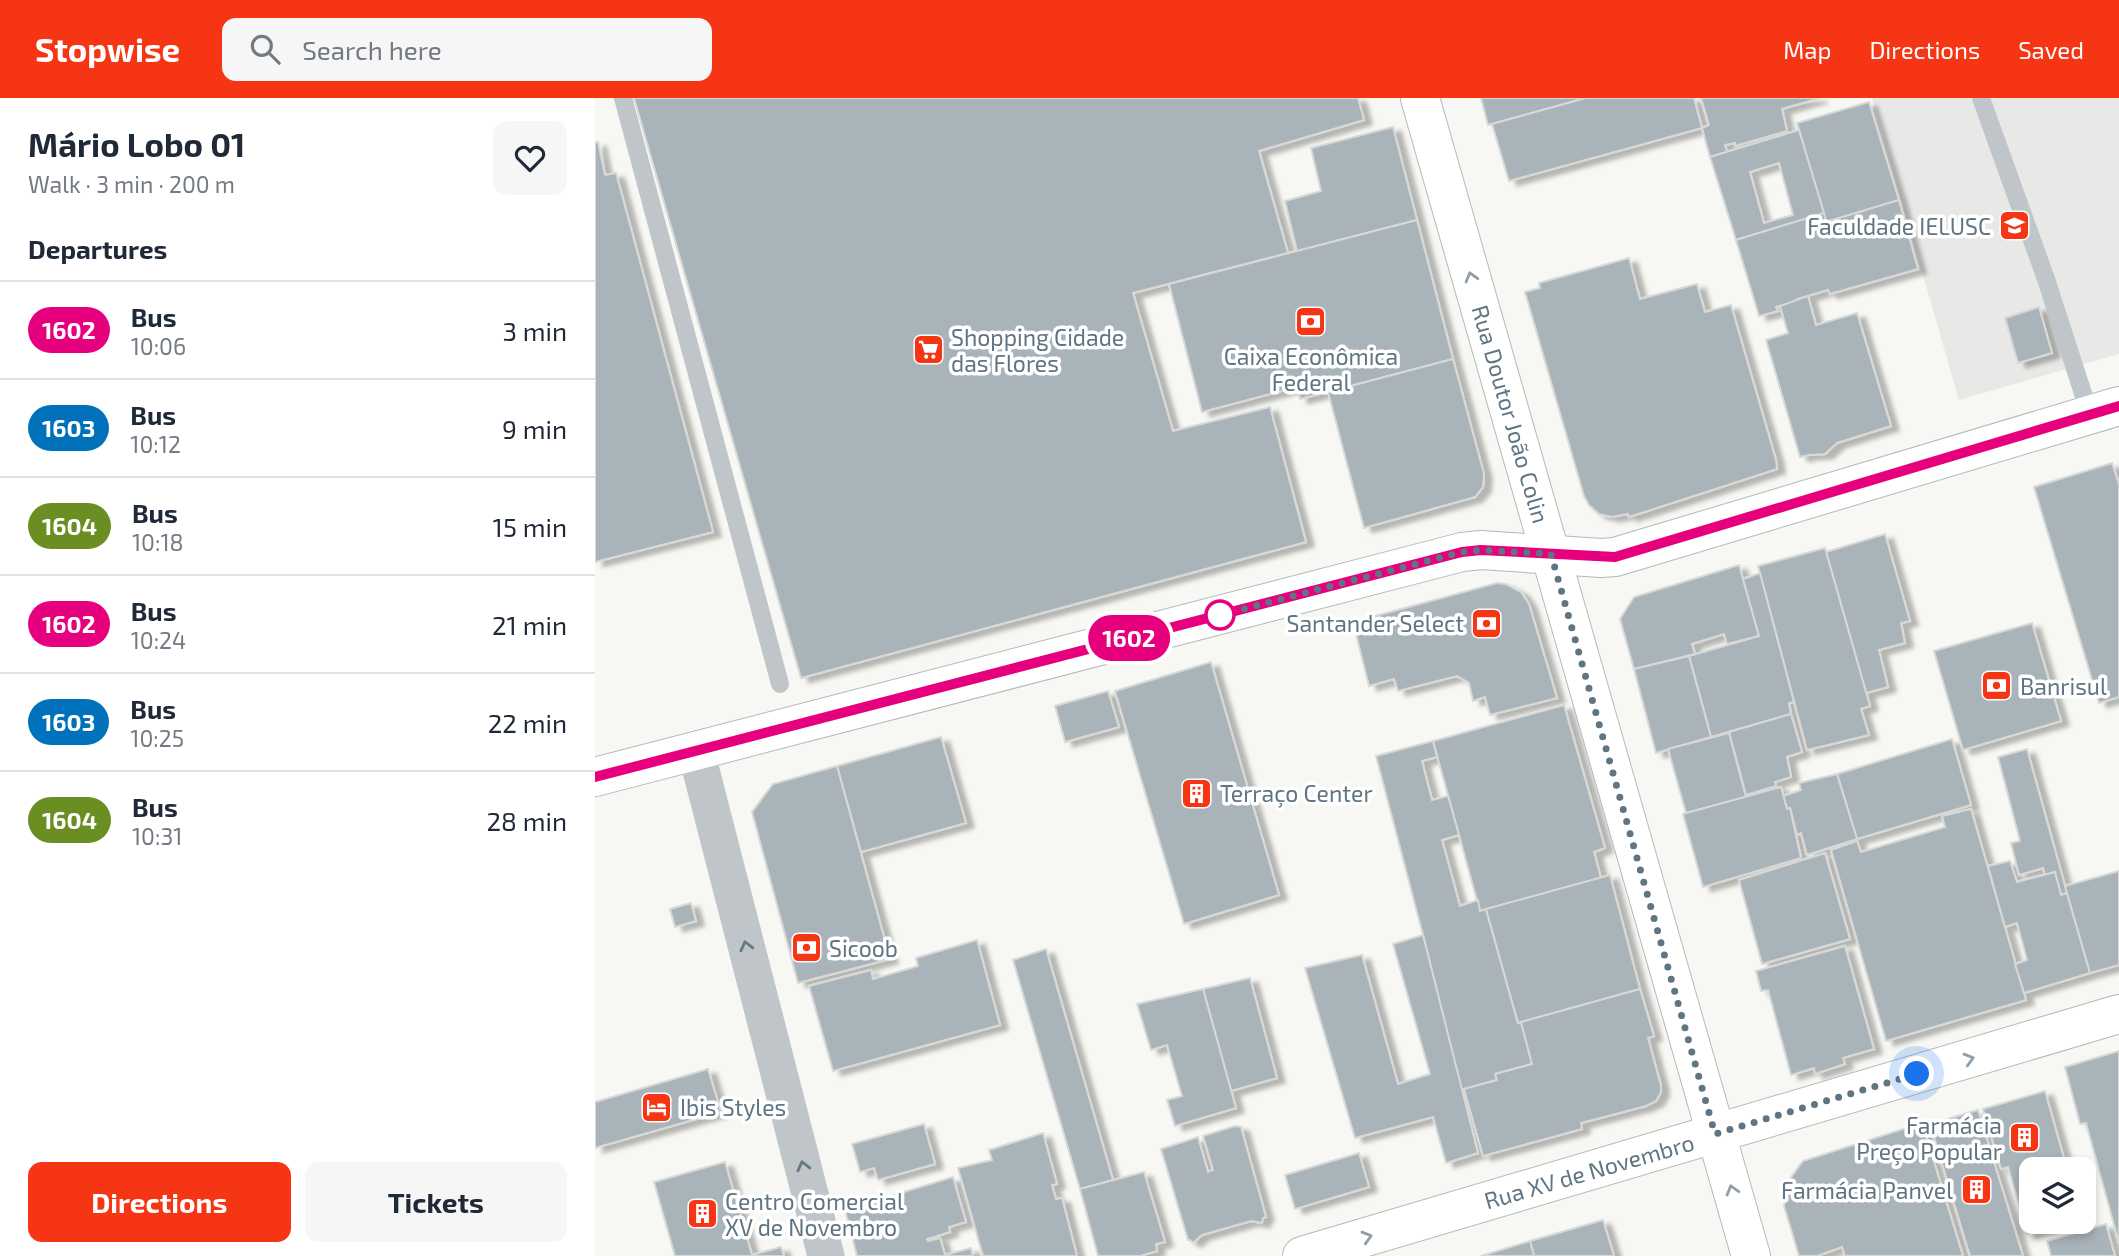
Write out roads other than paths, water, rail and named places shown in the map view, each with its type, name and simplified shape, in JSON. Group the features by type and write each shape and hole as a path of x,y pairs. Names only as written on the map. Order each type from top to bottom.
{"main road":[{"name":"Rua Doutor João Colin","path":"1420,98 1751,1256"},
{"path":"595,777 1462,552 1481,550 1615,557 2104,410"},
{"name":"Rua XV de Novembro","path":"1302,1256 2119,1014"}],"street":[{"path":"695,751 826,1256"}],"lane":[{"path":"623,98 780,684"},
{"path":"1981,98 2046,279 2104,410"}],"place":[{"name":"Faculdade IELUSC","path":"2014,226"},
{"name":"Caixa Econômica Federal","path":"1311,322"},
{"name":"Shopping Cidade das Flores","path":"928,350"},
{"name":"Santander Select","path":"1487,623"},
{"name":"Banrisul","path":"1997,686"},
{"name":"Terraço Center","path":"1197,793"},
{"name":"Sicoob","path":"806,948"},
{"name":"Ibis Styles","path":"657,1107"},
{"name":"Farmácia Preço Popular","path":"2025,1138"},
{"name":"Farmácia Panvel","path":"1976,1190"},
{"name":"Centro Comercial XV de Novembro","path":"702,1214"}]}
